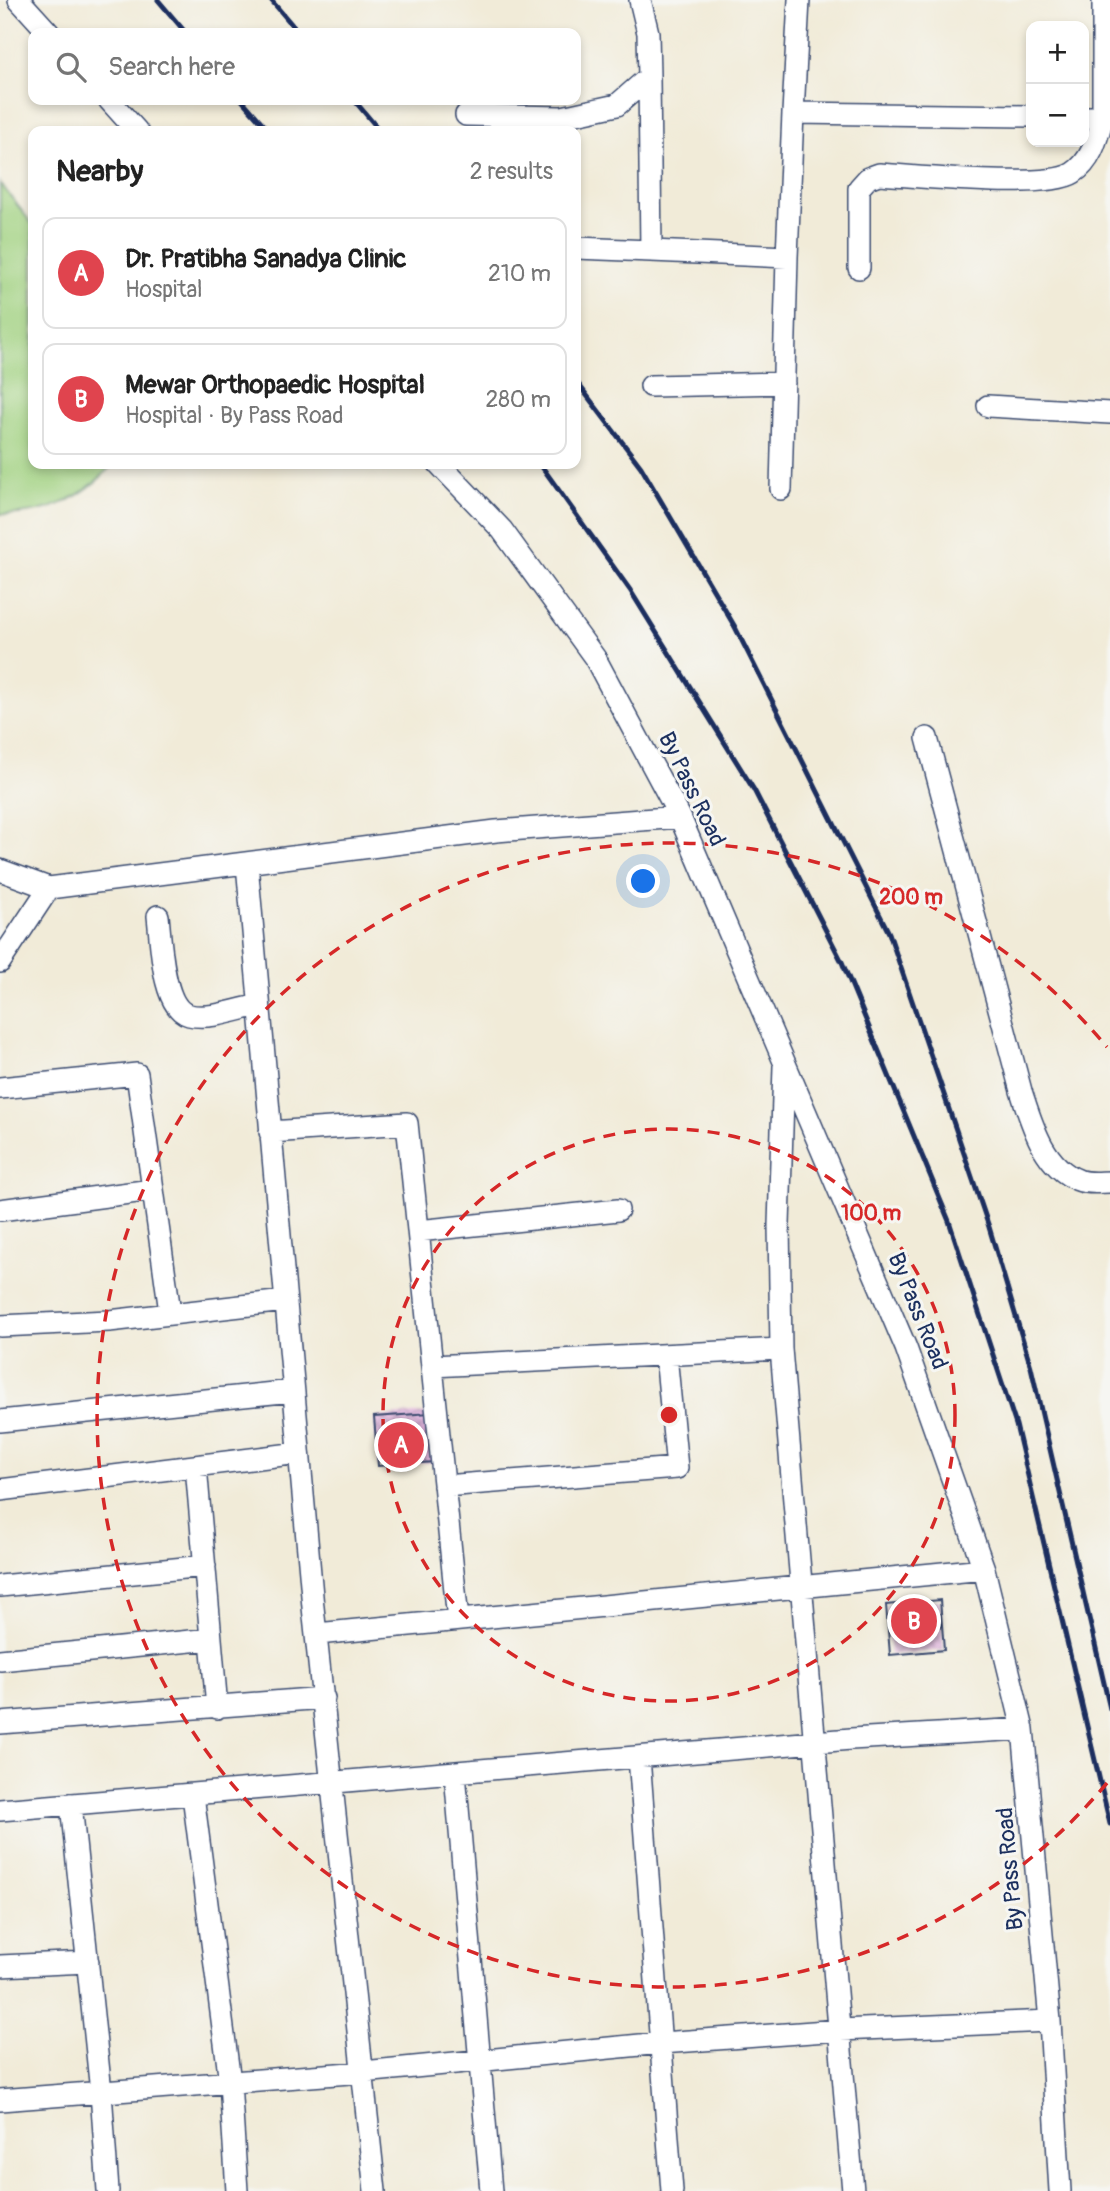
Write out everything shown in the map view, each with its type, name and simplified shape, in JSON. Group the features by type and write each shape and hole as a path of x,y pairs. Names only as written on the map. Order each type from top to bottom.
{"street":[{"path":"19,0 44,28"},
{"path":"640,0 648,33 651,251"},
{"path":"781,489 787,257 799,0"},
{"path":"859,268 859,188 869,178 879,174 1059,180 1085,163 1093,149 1093,117 1103,0"},
{"path":"466,115 562,117 617,105 649,78"},
{"path":"114,105 132,126"},
{"path":"793,113 1026,116"},
{"path":"581,248 787,257"},
{"path":"651,386 784,383"},
{"path":"988,407 1110,413"},
{"name":"By Pass Road","path":"444,469 502,530 595,657 680,817 906,1348 984,1569 1023,1729 1050,2021 1060,2191"},
{"path":"927,738 1021,1091 1035,1130 1047,1154 1060,1171 1080,1182 1110,1182"},
{"path":"0,870 49,888 496,831 680,817"},
{"path":"247,864 293,1391 375,2191"},
{"path":"0,962 49,888"},
{"path":"158,916 170,998 179,1010 188,1015 203,1016 259,1005"},
{"path":"784,1060 779,1226 782,1349 853,2191"},
{"path":"0,1088 137,1074 170,1312"},
{"path":"270,1132 407,1123 458,1620"},
{"path":"0,1209 152,1190"},
{"path":"418,1231 618,1210"},
{"path":"0,1326 109,1321 285,1301"},
{"path":"432,1366 782,1349"},
{"path":"444,1486 677,1468 666,1355"},
{"path":"0,1421 293,1391"},
{"path":"0,1490 299,1453"},
{"path":"196,1466 217,1708"},
{"path":"0,1586 205,1566"},
{"path":"317,1634 984,1569"},
{"path":"0,1660 211,1639"},
{"path":"0,1723 324,1698"},
{"path":"0,1810 817,1742 1023,1729"},
{"path":"639,1757 671,2191"},
{"path":"455,1773 491,2191"},
{"path":"193,1794 230,2082 237,2191"},
{"path":"71,1804 101,2092 108,2191"},
{"path":"0,1966 88,1962"},
{"path":"0,2099 363,2072 660,2043 840,2030 1050,2021"}],"green space":[{"path":"0,183 28,219 28,469 108,469 89,487 62,503 33,512 0,514"}],"building":[{"path":"430,1413 434,1462 378,1466 374,1417"},
{"path":"940,1600 944,1650 890,1655 886,1605"}],"railway":[{"path":"158,0 182,28"},
{"path":"271,0 295,28"},
{"path":"246,105 265,126"},
{"path":"358,105 376,126"},
{"path":"581,388 641,467 735,627 889,933 989,1227 1031,1367 1110,1709"},
{"path":"544,469 630,590 754,790 842,962 949,1221 1016,1425 1110,1824"}],"place":[{"name":"Dr. Pratibha Sanadya Clinic","path":"401,1445"},
{"name":"Mewar Orthopaedic Hospital","path":"914,1621"}]}
